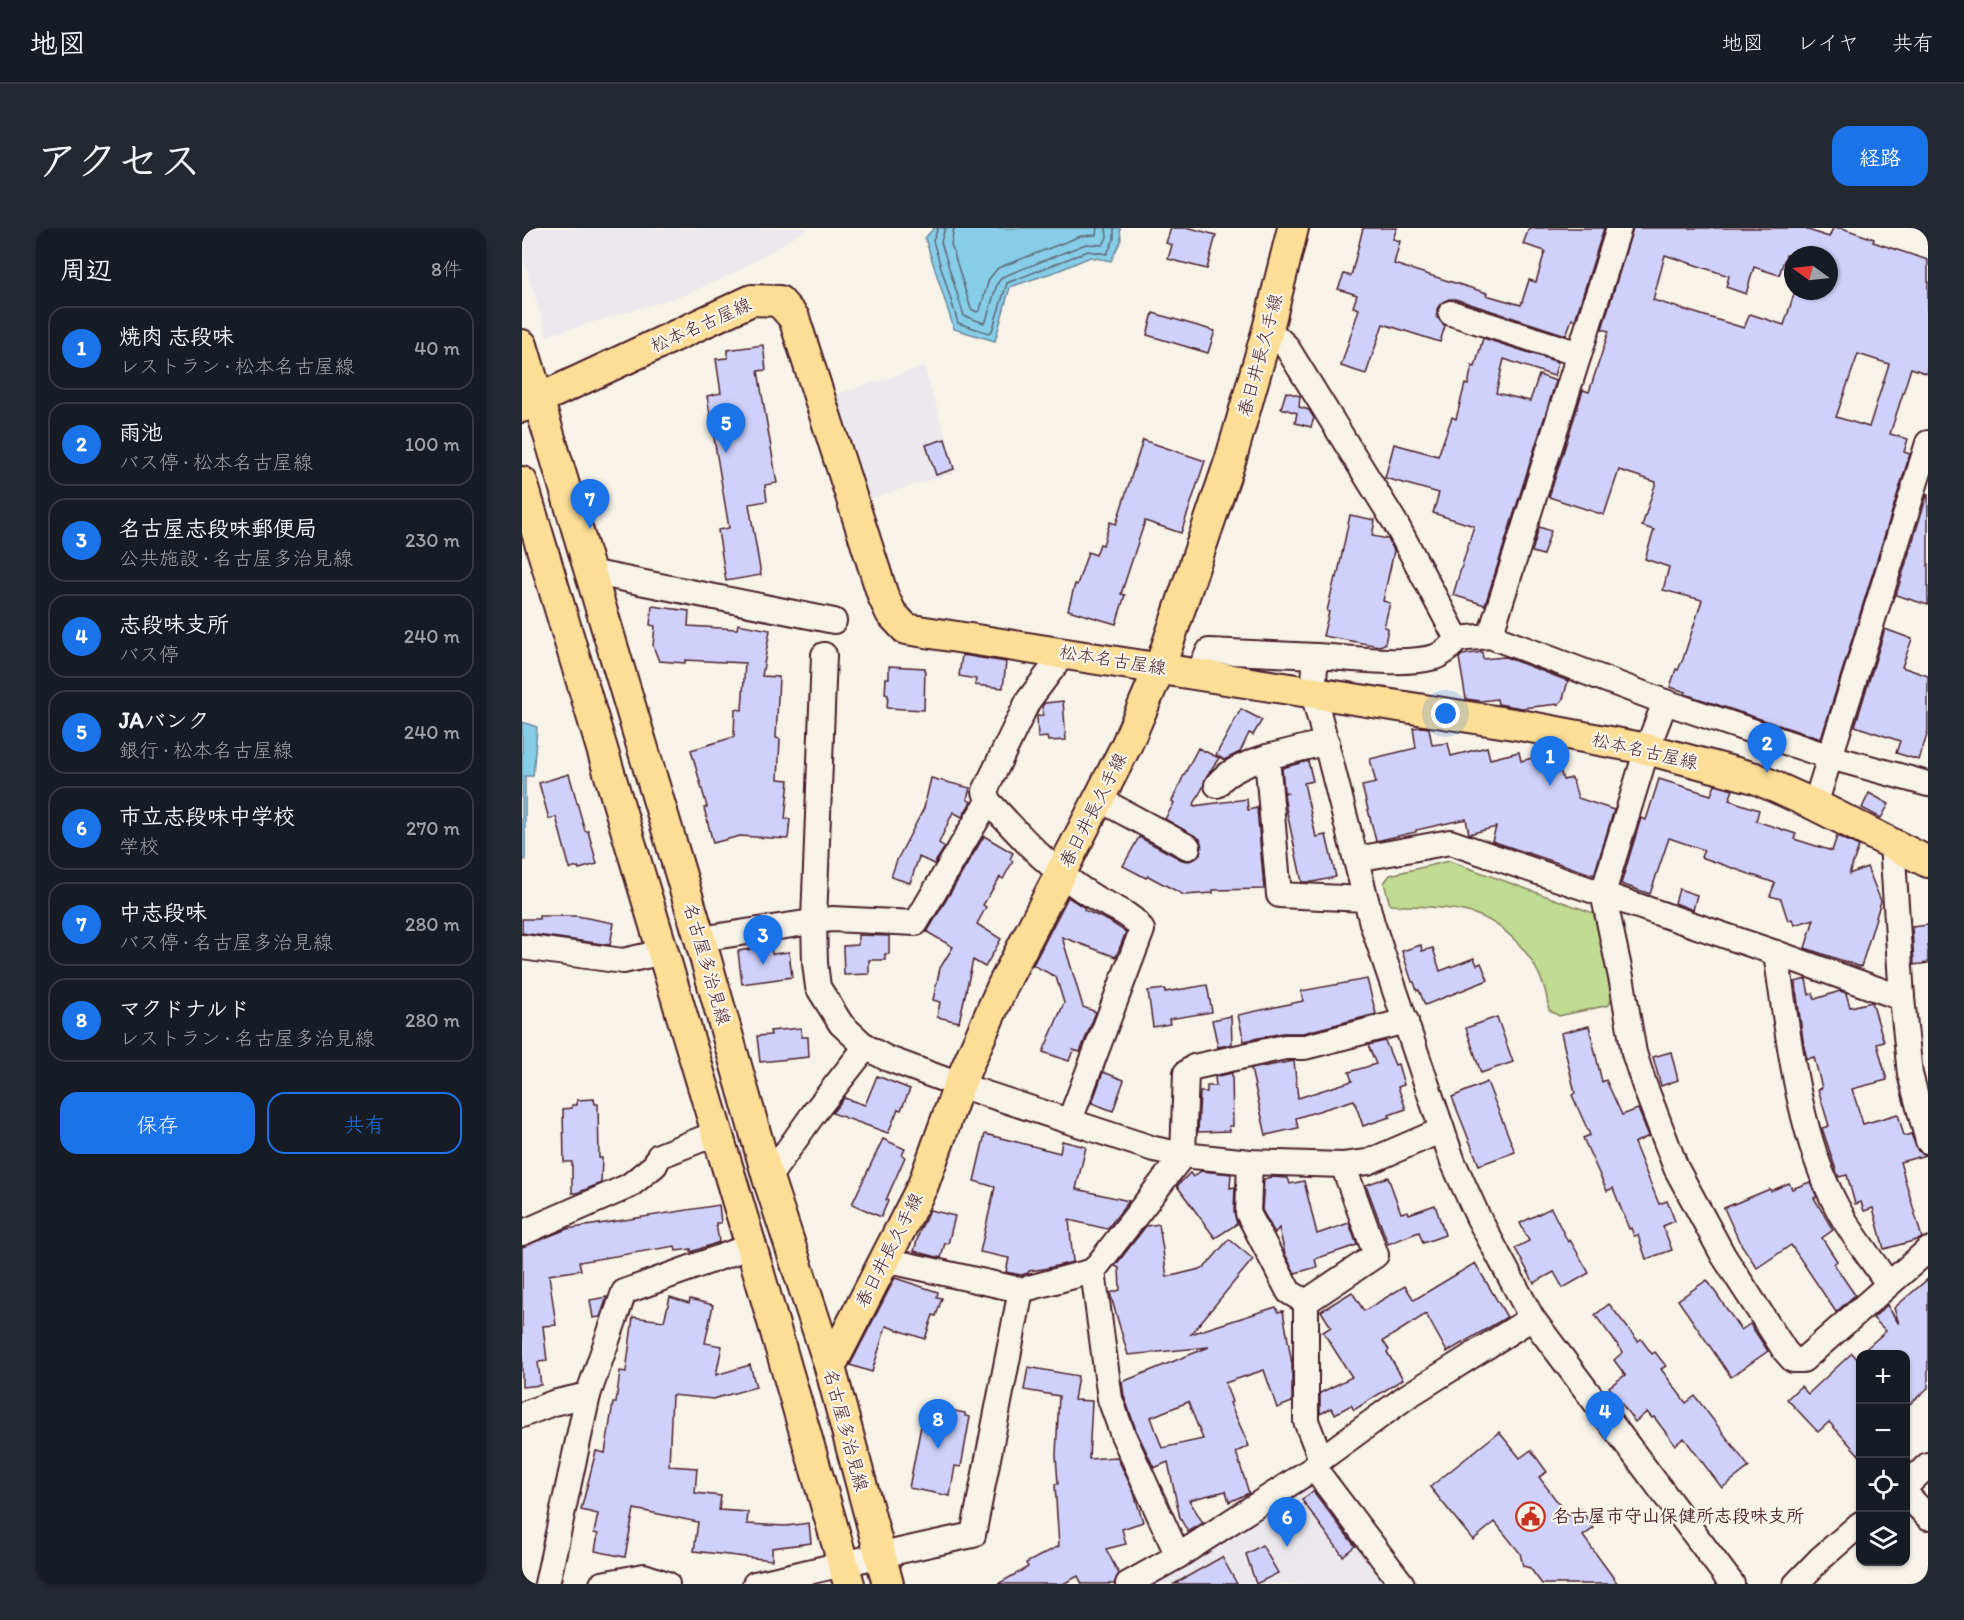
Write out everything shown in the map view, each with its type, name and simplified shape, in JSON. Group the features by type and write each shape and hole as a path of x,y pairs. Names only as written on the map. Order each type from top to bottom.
{"main road":[{"name":"春日井長久手線","path":"830,1367 922,1185 959,1085 1003,985 1126,746 1160,667 1231,458 1268,329 1293,228"},
{"name":"松本名古屋線","path":"530,403 752,300 779,301 794,318 883,596 891,613 906,629 1160,667 1520,725 1647,748 1755,778 1815,805 1928,862"},
{"name":"名古屋多治見線","path":"522,345 530,403 590,572 700,939 768,1178 830,1367 888,1584"},
{"path":"522,482 751,1246 846,1574"}],"street":[{"path":"1490,636 1619,228"},
{"path":"1451,313 1579,354"},
{"path":"1268,329 1286,346 1396,524 1457,639"},
{"path":"1815,805 1928,443"},
{"path":"590,572 834,621"},
{"path":"1198,674 1209,651 1408,661 1437,656 1457,639 1490,636 1665,702 1830,757 1928,784"},
{"path":"1064,653 1028,701 985,791 987,801 1060,874 1088,894 1137,921 1142,930 1070,1120"},
{"path":"824,655 814,921 815,963 818,987 841,1024 866,1047 886,1058 959,1085 1154,1149 1183,1155 1250,1162 1343,1165 1368,1162 1442,1130"},
{"path":"1316,656 1313,692 1357,859 1365,899 1442,1130 1478,1217 1532,1318 1732,1584"},
{"path":"1665,702 1647,748 1603,893 1634,1053 1676,1168 1723,1255 1793,1360 1803,1360 1928,1250"},
{"path":"1217,785 1221,778 1257,760 1327,742"},
{"path":"1267,757 1279,895 1365,899"},
{"path":"1099,799 1188,847"},
{"path":"700,939 832,919 915,923 987,801"},
{"path":"1357,859 1450,842 1902,998"},
{"path":"1892,843 1902,998 1910,1074 1928,1141"},
{"path":"522,947 623,960 663,952"},
{"path":"1776,953 1792,1061 1815,1158 1838,1208 1888,1284"},
{"path":"885,1260 1021,1290 1093,1270 1183,1155 1186,1073 1194,1067 1285,1047 1305,1047 1406,1021"},
{"path":"768,1178 814,1113 866,1047"},
{"path":"522,1233 629,1186 655,1165 659,1156 717,1133"},
{"path":"1250,1162 1248,1213 1290,1292 1306,1302"},
{"path":"1306,1302 1376,1255 1343,1165"},
{"path":"547,1584 588,1395 624,1292 751,1246"},
{"path":"1093,1270 1110,1399 1123,1435 1178,1556"},
{"path":"755,1584 846,1574 880,1554 973,1534 1021,1290"},
{"path":"1306,1302 1306,1421 1317,1464 1402,1584"},
{"path":"1128,1584 1178,1556 1317,1464 1406,1397 1532,1318"},
{"path":"522,1415 553,1402 588,1395"},
{"path":"1910,1481 1928,1465"},
{"path":"1910,1499 1928,1517"},
{"path":"1796,1584 1856,1528"},
{"path":"602,1584 644,1576 667,1584"}],"shaded area":[{"path":"522,228 809,228 734,273 687,294 547,336 522,254"},
{"path":"924,367 957,472 865,500 833,395"},
{"path":"1315,1482 1392,1584 1151,1584"}],"green space":[{"path":"1449,861 1596,914 1612,997 1609,1005 1559,1016 1549,1010 1545,990 1532,961 1513,938 1490,921 1463,911 1390,905 1384,883 1390,875"}],"water":[{"path":"934,228 1120,228 1121,240 1111,261 1090,257 1010,287 995,341 954,329 925,238"},
{"path":"522,722 537,727 533,776 525,776 525,860 522,860"}],"building":[{"path":"1171,228 1190,228 1216,235 1207,269 1168,259 1172,245 1166,243"},
{"path":"1363,228 1397,228 1393,239 1400,241 1394,264 1521,305 1529,280 1536,282 1545,251 1523,244 1529,228 1604,228 1575,320 1572,319 1566,335 1449,299 1441,303 1437,309 1437,317 1445,326 1440,342 1383,324 1366,374 1341,366 1359,309 1353,307 1357,295 1338,289 1344,274 1351,276"},
{"path":"1633,228 1802,228 1829,237 1833,228 1842,228 1874,239 1873,242 1928,260 1928,374 1911,368 1890,434 1908,439 1904,452 1910,454 1821,739 1670,687 1676,669 1678,670 1683,659 1702,600 1663,590 1669,567 1645,559 1654,530 1642,526 1656,482 1619,470 1604,515 1549,497 1583,390 1589,392 1609,331 1602,329","holes":["1858,354 1889,364 1869,427 1836,417"]},
{"path":"1153,313 1215,331 1208,353 1147,335"},
{"path":"1483,338 1558,362 1554,376 1504,359 1496,393 1530,401 1539,375 1556,381 1485,605 1453,595 1474,526 1433,513 1439,493 1385,478 1394,444 1438,456 1452,417 1456,419 1465,384 1468,385 1472,366 1475,367"},
{"path":"763,345 766,370 758,371 777,483 765,485 767,501 749,504 761,575 726,581 718,530 729,528 707,396 721,393 716,359 728,358 727,350"},
{"path":"1286,392 1300,396 1299,407 1309,410 1314,418 1311,427 1295,423 1297,413 1281,408"},
{"path":"945,439 954,469 936,475 926,445"},
{"path":"1143,440 1205,461 1181,533 1145,521 1121,594 1125,595 1116,624 1068,610 1075,584 1077,585 1088,552 1096,555 1100,544 1103,545 1110,522 1116,524"},
{"path":"1928,495 1928,605 1896,595"},
{"path":"1350,515 1375,520 1372,536 1388,539 1394,551 1383,601 1390,603 1384,627 1388,628 1385,644 1379,646 1323,636"},
{"path":"1539,527 1551,531 1543,555 1532,552"},
{"path":"652,606 689,611 688,626 737,629 738,624 770,630 762,676 779,677 776,738 780,739 778,779 789,780 785,819 790,819 788,839 740,836 713,843 704,808 707,807 691,750 734,737 735,709 742,710 745,663 659,661 653,646 655,626 650,625"},
{"path":"1885,629 1912,639 1902,667 1928,676 1928,732 1919,760 1896,753 1900,741 1855,726"},
{"path":"1482,652 1483,659 1505,657 1568,681 1563,699 1559,704 1522,708 1498,704 1497,699 1481,701 1466,699 1459,658 1462,655"},
{"path":"962,655 1006,662 1003,688 975,685 976,679 959,676"},
{"path":"889,666 925,668 924,710 887,708 888,695 885,694"},
{"path":"1063,701 1066,740 1048,741 1047,737 1038,738 1037,716 1043,715 1042,706 1045,703"},
{"path":"1241,709 1262,720 1253,735 1249,733 1240,752 1224,760 1216,755"},
{"path":"1413,728 1429,728 1432,745 1448,743 1451,756 1487,747 1490,759 1519,752 1521,761 1555,752 1563,780 1572,778 1578,798 1614,810 1594,875 1492,841 1496,827 1469,834 1466,819 1376,841 1362,786 1376,783 1370,759 1416,748"},
{"path":"1198,748 1219,758 1206,777 1193,806 1247,799 1248,810 1257,808 1264,889 1213,890 1213,893 1184,895 1123,866 1139,837 1182,860 1195,859 1200,854 1202,847 1200,839 1165,819"},
{"path":"1308,761 1313,781 1304,783 1316,837 1326,835 1336,877 1302,882 1286,808 1284,793 1287,793 1284,791 1282,768"},
{"path":"569,774 597,864 579,869 578,867 570,869 556,817 549,819 539,783"},
{"path":"931,778 970,788 967,799 971,802 962,817 953,812 939,843 945,847 934,864 919,857 910,883 891,877 897,860 924,808"},
{"path":"1659,779 1711,795 1715,785 1733,790 1729,800 1759,810 1756,821 1796,834 1794,839 1832,851 1837,836 1859,846 1849,874 1867,867 1881,901 1861,967 1805,948 1814,919 1794,925 1792,919 1788,921 1781,899 1770,896 1775,883 1701,857 1704,850 1669,838 1650,894 1621,884 1641,818 1646,820"},
{"path":"1869,793 1889,804 1881,818 1862,808"},
{"path":"984,836 1013,853 1010,859 1013,861 1003,879 1000,877 983,905 986,907 977,924 1001,939 985,967 973,960 959,1022 937,1017 940,1002 933,1000 940,968 953,947 927,932"},
{"path":"1679,889 1697,895 1693,910 1675,903"},
{"path":"1068,897 1085,908 1084,910 1109,921 1126,932 1116,957 1062,937 1083,1007 1096,1012 1080,1052 1073,1050 1069,1061 1043,1052 1064,1003 1056,977 1033,965"},
{"path":"539,916 577,916 614,923 610,945 522,933 522,919 539,919"},
{"path":"1928,925 1928,963 1914,965 1912,927"},
{"path":"858,935 889,936 889,954 885,954 885,960 869,960 869,974 844,975 843,946 858,945"},
{"path":"1421,945 1422,951 1433,948 1440,971 1474,958 1477,965 1481,963 1488,980 1425,1005 1419,990 1417,991 1412,982 1402,951"},
{"path":"771,946 772,954 789,952 792,977 742,984 738,951"},
{"path":"1367,979 1376,1014 1303,1033 1282,1033 1244,1041 1238,1015 1303,1001 1301,991"},
{"path":"1806,979 1809,995 1813,993 1815,999 1840,991 1846,993 1850,1007 1872,1002 1884,1042 1877,1044 1887,1080 1852,1089 1863,1124 1898,1114 1904,1136 1911,1134 1918,1151 1926,1155 1900,1162 1922,1238 1920,1239 1884,1249 1873,1208 1864,1211 1861,1202 1855,1204 1847,1175 1839,1177 1837,1173 1822,1128 1829,1126 1818,1089 1822,1088 1814,1057 1807,1059 1804,1047 1795,982"},
{"path":"1207,985 1212,1012 1169,1019 1170,1024 1153,1027 1148,991 1165,989 1165,992"},
{"path":"1231,1016 1232,1044 1218,1047 1212,1020"},
{"path":"1497,1017 1513,1062 1481,1073 1466,1028"},
{"path":"1589,1026 1602,1082 1606,1080 1622,1115 1638,1109 1649,1136 1634,1143 1659,1204 1667,1201 1675,1221 1663,1226 1672,1250 1646,1259 1638,1235 1634,1236 1631,1228 1629,1229 1613,1188 1607,1191 1583,1138 1590,1135 1572,1095 1575,1093 1561,1033"},
{"path":"801,1028 802,1037 808,1037 809,1057 760,1062 757,1036 771,1035 770,1031"},
{"path":"1385,1041 1395,1065 1398,1064 1404,1085 1398,1087 1406,1109 1363,1126 1354,1100 1296,1118 1298,1128 1266,1135 1251,1069 1294,1061 1298,1098 1352,1081 1349,1072 1376,1064 1368,1045"},
{"path":"1671,1052 1678,1080 1661,1086 1653,1057"},
{"path":"1103,1072 1124,1080 1113,1111 1092,1103"},
{"path":"1232,1073 1233,1126 1229,1126 1230,1131 1198,1132 1200,1092 1207,1092 1207,1086 1216,1086 1215,1077"},
{"path":"877,1076 910,1089 888,1133 832,1113 844,1098 865,1105"},
{"path":"1487,1082 1515,1152 1479,1165 1452,1097"},
{"path":"594,1099 595,1104 598,1104 599,1158 602,1158 601,1183 572,1193 572,1162 564,1162 563,1109 577,1105 577,1100"},
{"path":"985,1134 1060,1153 1062,1141 1086,1147 1076,1189 1129,1201 1107,1229 1069,1220 1073,1262 1029,1271 1021,1275 1006,1272 1009,1258 980,1252 995,1187 974,1181"},
{"path":"883,1139 905,1149 902,1155 905,1157 881,1217 852,1204"},
{"path":"1201,1171 1231,1174 1230,1188 1235,1187 1234,1212 1237,1224 1215,1238 1177,1186 1190,1173 1193,1177"},
{"path":"1388,1177 1401,1213 1408,1211 1409,1214 1435,1205 1445,1235 1423,1243 1419,1232 1388,1244 1366,1185"},
{"path":"1288,1178 1290,1184 1304,1181 1317,1234 1349,1223 1357,1245 1315,1259 1317,1267 1295,1273 1285,1254 1279,1228 1275,1233 1262,1210 1264,1179"},
{"path":"1810,1182 1817,1197 1814,1198 1833,1230 1822,1238 1837,1261 1834,1264 1855,1295 1836,1312 1791,1245 1757,1268 1739,1241 1724,1208 1789,1183 1792,1189"},
{"path":"719,1205 721,1223 716,1223 719,1242 691,1252 691,1249 676,1251 675,1246 579,1262 581,1270 549,1275 556,1325 543,1326 547,1361 538,1362 541,1385 522,1387 522,1247 567,1229"},
{"path":"1551,1208 1568,1242 1570,1240 1589,1273 1563,1288 1554,1272 1534,1283 1515,1248 1529,1241 1520,1223"},
{"path":"930,1210 955,1216 948,1244 945,1243 941,1258 914,1251 920,1230"},
{"path":"1159,1224 1167,1277 1204,1268 1229,1239 1253,1259 1191,1334 1276,1307 1278,1312 1283,1311 1292,1364 1292,1402 1277,1408 1264,1370 1225,1383 1232,1402 1230,1403 1249,1446 1236,1452 1249,1493 1229,1502 1226,1491 1189,1500 1203,1523 1188,1532 1180,1518 1168,1462 1154,1468 1136,1430 1124,1396 1122,1382 1209,1347 1128,1355 1110,1293 1120,1290 1119,1268 1115,1266 1146,1226","holes":["1188,1402 1203,1439 1162,1448 1151,1417"]},
{"path":"1475,1263 1507,1317 1447,1352 1426,1314 1383,1341 1403,1379 1354,1410 1351,1405 1335,1414 1331,1408 1320,1414 1320,1393 1352,1377 1323,1332 1331,1327 1321,1311 1352,1292 1364,1311 1405,1286 1414,1300"},
{"path":"895,1278 938,1292 937,1297 942,1298 936,1316 933,1315 925,1339 886,1326 872,1372 850,1365"},
{"path":"1928,1279 1928,1388 1910,1404 1910,1350 1865,1350 1886,1331 1873,1318 1887,1305 1899,1324 1894,1308"},
{"path":"1707,1280 1741,1330 1750,1324 1768,1351 1731,1377 1678,1300"},
{"path":"607,1297 600,1317 593,1318 590,1300"},
{"path":"670,1297 689,1303 690,1299 713,1305 705,1343 722,1346 716,1375 750,1365 756,1387 713,1399 672,1395 669,1466 697,1468 695,1493 721,1496 719,1510 748,1512 747,1524 786,1526 809,1523 811,1543 772,1548 772,1560 694,1551 698,1522 634,1509 625,1557 595,1551 598,1534 594,1533 598,1514 581,1510 596,1451 605,1453 613,1403 616,1403 620,1371 626,1372 633,1317 664,1321"},
{"path":"1609,1304 1638,1341 1641,1339 1652,1354 1655,1352 1666,1366 1661,1369 1686,1403 1695,1396 1749,1467 1722,1488 1684,1438 1675,1445 1654,1417 1652,1418 1647,1412 1635,1422 1609,1387 1625,1375 1614,1360 1623,1352 1595,1315"},
{"path":"1852,1353 1856,1358 1856,1452 1829,1422 1818,1432 1787,1399 1801,1386 1808,1394"},
{"path":"1028,1367 1078,1376 1074,1400 1092,1401 1089,1459 1117,1457 1134,1493 1143,1522 1122,1529 1126,1544 1106,1549 1119,1574 1114,1584 1082,1584 1078,1576 1063,1584 998,1584 1028,1567 1026,1563 1059,1546 1055,1484 1058,1484 1056,1455 1059,1396 1024,1390"},
{"path":"925,1405 965,1413 965,1416 970,1417 961,1467 955,1466 950,1496 909,1488"},
{"path":"1499,1432 1520,1458 1531,1450 1547,1472 1539,1477 1568,1516 1579,1507 1594,1528 1583,1536 1618,1584 1542,1584 1530,1568 1523,1566 1520,1553 1495,1522 1473,1540 1430,1487"},
{"path":"1313,1491 1355,1546 1343,1556 1302,1500"},
{"path":"1262,1545 1278,1573 1256,1584 1246,1554"},
{"path":"1222,1557 1237,1584 1174,1584"}],"place":[{"name":"JAバンク","path":"726,453"},
{"name":"中志段味","path":"590,529"},
{"name":"雨池","path":"1767,773"},
{"name":"焼肉 志段味","path":"1550,786"},
{"name":"名古屋志段味郵便局","path":"763,965"},
{"name":"志段味支所","path":"1605,1441"},
{"name":"マクドナルド","path":"938,1449"},
{"name":"名古屋市守山保健所志段味支所","path":"1531,1516"},
{"name":"市立志段味中学校","path":"1287,1547"}]}
